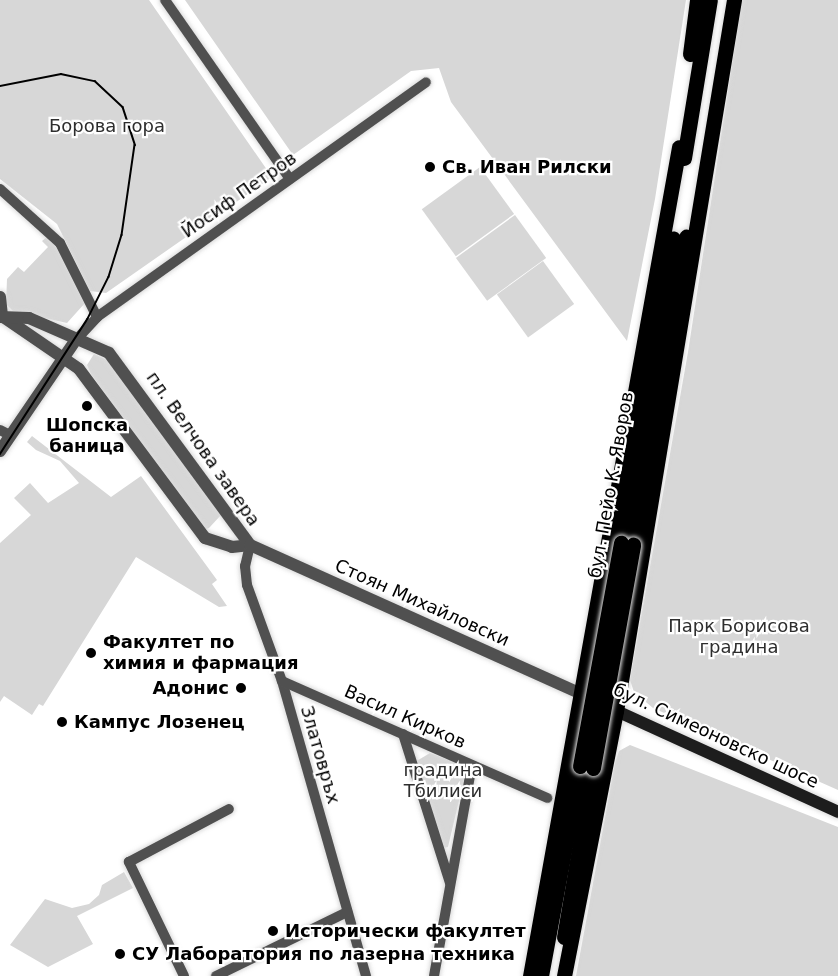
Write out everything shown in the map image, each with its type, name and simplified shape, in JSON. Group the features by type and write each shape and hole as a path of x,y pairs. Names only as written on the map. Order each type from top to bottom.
{"main road":[{"path":"530,976 679,147 698,0"},
{"name":"бул. Пейо К. Яворов","path":"678,246 710,0"},
{"name":"бул. Пейо К. Яворов","path":"562,976 570,882 587,767 678,246 724,0"},
{"path":"562,976 616,711 670,400 734,0"},
{"path":"670,400 678,246 679,147"},
{"path":"634,391 709,152"},
{"name":"бул. Симеоновско шосе","path":"580,693 838,812"},
{"name":"бул. Пейо К. Яворов","path":"541,976 587,767"}],"street":[{"path":"165,0 290,179"},
{"name":"Йосиф Петров","path":"75,341 97,317 426,82"},
{"path":"0,189 60,243 97,317"},
{"path":"0,297 1,317"},
{"name":"пл. Велчова завера","path":"1,317 29,318 75,341 109,353 131,378 250,545 232,547 205,538 96,390 62,355 1,317"},
{"path":"0,451 5,433 62,355 75,341"},
{"name":"Златовръх","path":"250,545 245,566 247,585 282,681 366,976"},
{"name":"Стоян Михайловски","path":"250,545 580,693"},
{"name":"Васил Кирков","path":"282,681 547,798"},
{"path":"403,734 451,884"},
{"path":"434,976 472,765"},
{"path":"184,976 129,862 229,809"},
{"path":"216,976 347,912"}],"green space":[{"name":"Борова гора","path":"0,0 149,0 272,177 106,293 90,291 57,224 0,179"},
{"path":"185,0 686,0 655,199 627,341 451,102 439,68 411,71 293,155"},
{"name":"Парк Борисова градина","path":"742,0 838,0 838,790 653,708 634,692 630,680 688,352"},
{"path":"480,167 514,214 456,256 422,209"},
{"path":"515,215 546,258 487,301 456,258"},
{"path":"47,237 52,238 85,303 67,323 13,311 6,304 7,279 18,267 24,272 48,247 42,241"},
{"path":"543,261 574,304 528,337 497,295"},
{"path":"94,354 107,360 221,515 209,528 206,529 196,519 91,374 87,365"},
{"path":"32,436 111,497 141,476 217,580 212,584 227,606 219,607 136,557 43,706 39,704 32,715 4,696 0,702 0,543 31,515 14,498 30,483 48,503 79,483 60,461 36,450 27,442"},
{"path":"630,745 838,827 838,976 576,976 615,763 619,751"},
{"name":"градина Тбилиси","path":"430,753 467,767 448,847 443,848 415,762"},
{"path":"124,872 133,888 77,916 93,944 48,967 10,945 45,899 72,908 89,904 99,895 102,885"}],"tram line":[{"path":"0,86 61,74 95,81 123,107 135,145 122,235 109,277 88,319 0,455"}],"place":[{"name":"Св. Иван Рилски","path":"430,167"},
{"name":"Шопска баница","path":"87,406"},
{"name":"Факултет по химия и фармация","path":"91,653"},
{"name":"Адонис","path":"241,688"},
{"name":"Кампус Лозенец","path":"62,722"},
{"name":"Исторически факултет","path":"273,931"},
{"name":"СУ Лаборатория по лазерна техника","path":"120,954"}]}
